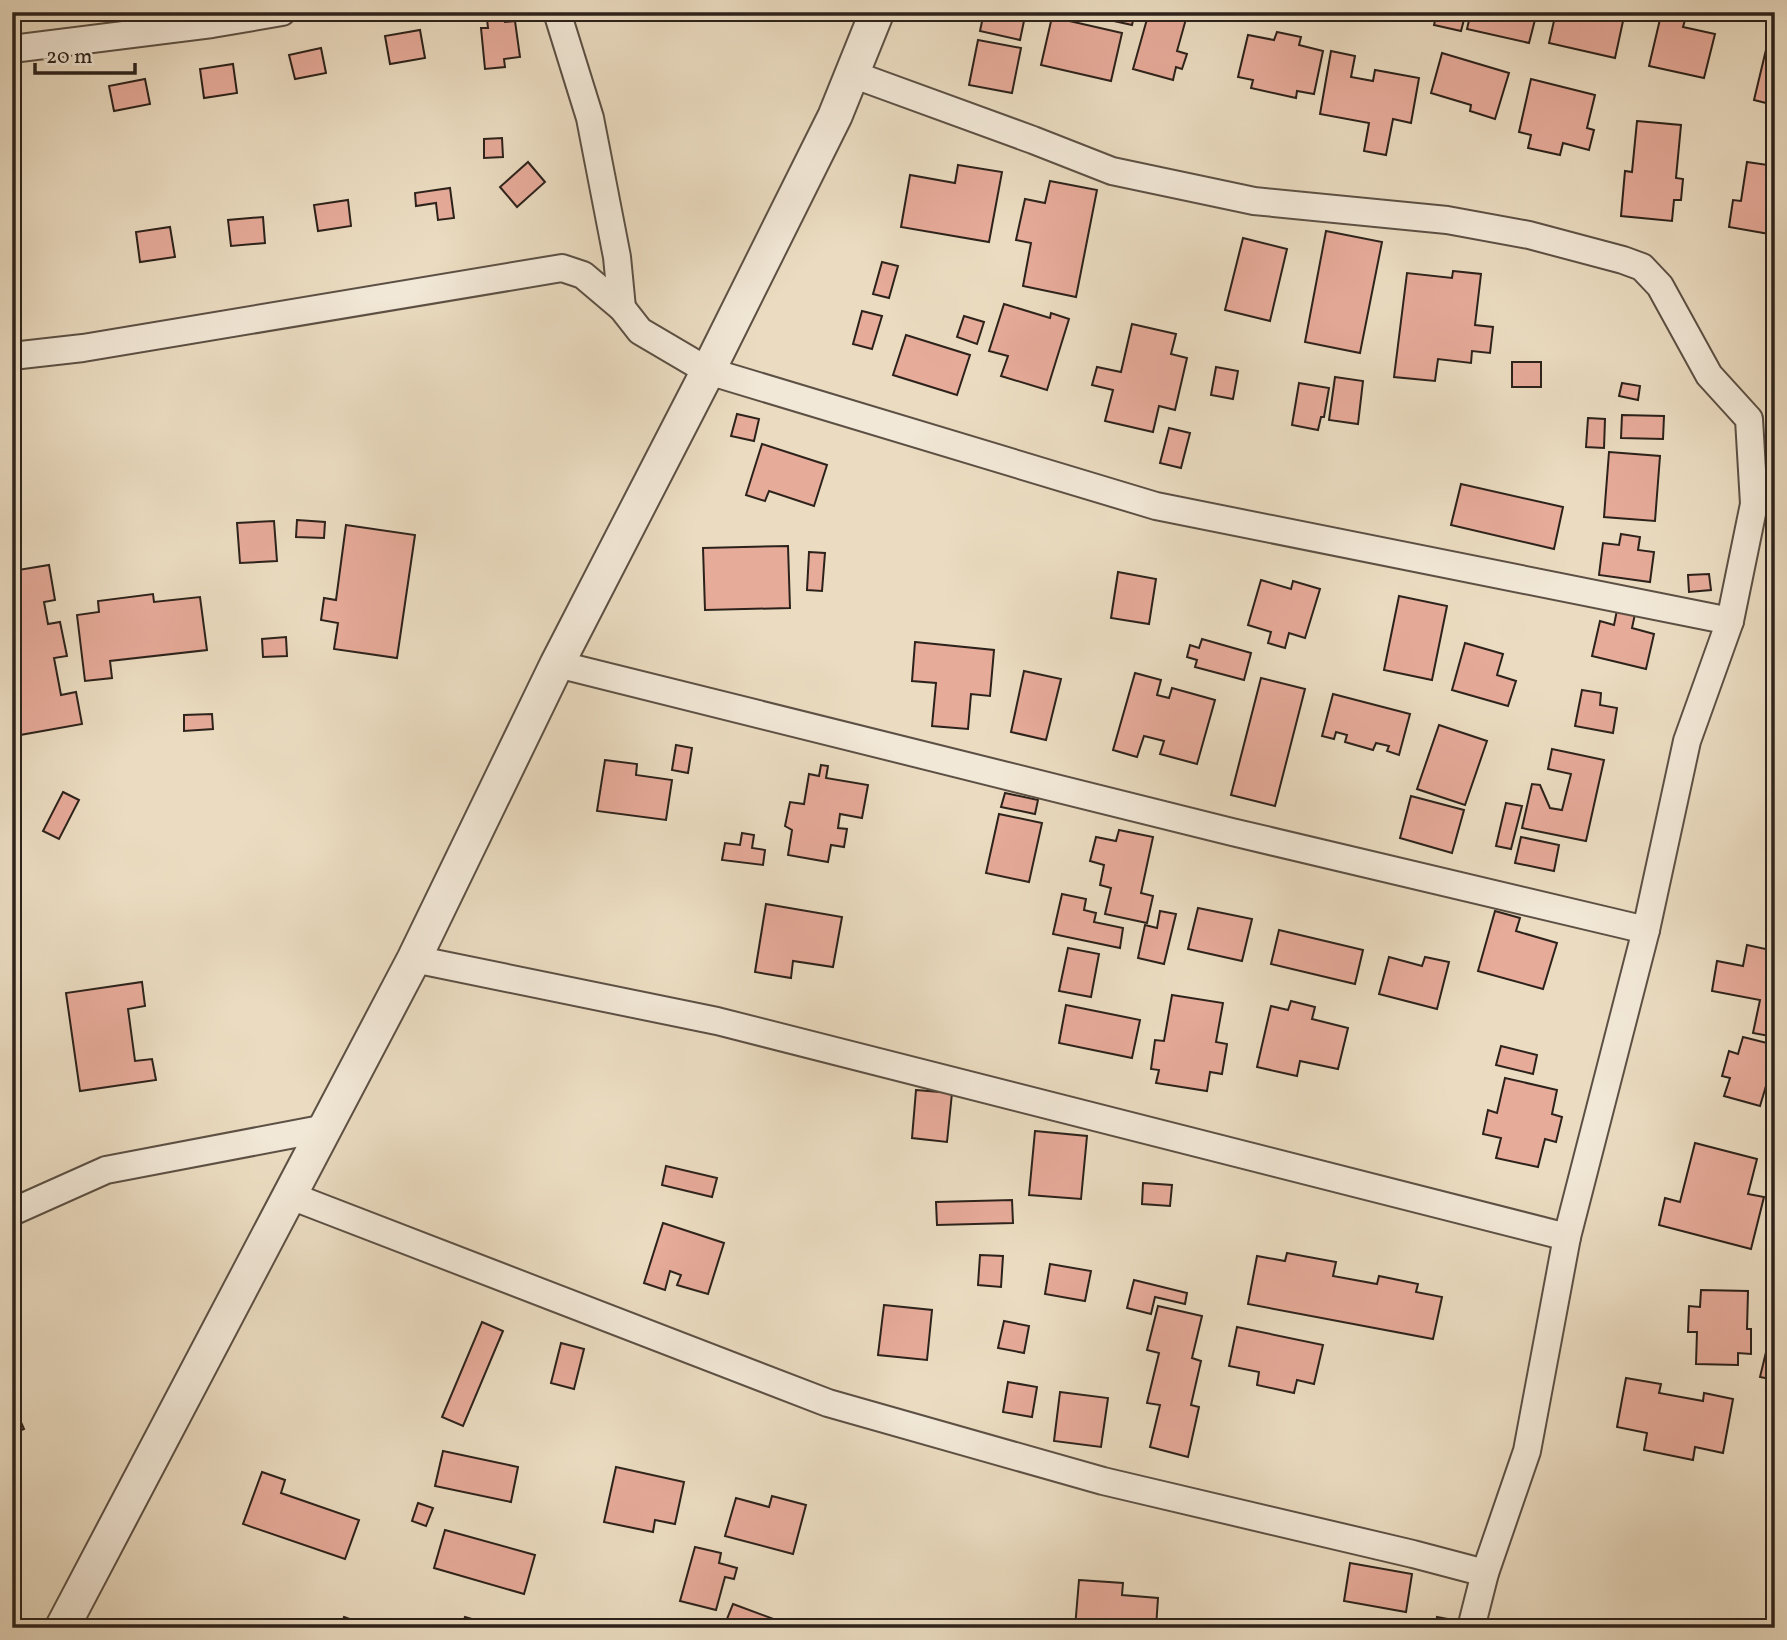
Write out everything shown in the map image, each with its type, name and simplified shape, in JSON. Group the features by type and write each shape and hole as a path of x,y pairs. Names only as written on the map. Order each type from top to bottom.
{"street":[{"path":"12,49 212,24 282,12"},
{"path":"557,12 590,118 617,257 622,309"},
{"path":"62,1628 414,958 557,664 708,371 835,116 877,12"},
{"path":"852,74 1033,139 1112,171 1254,201 1458,222 1529,235 1642,267 1660,286 1709,375 1749,419 1754,504 1730,621 1687,741 1646,930 1567,1237 1527,1451 1485,1573 1471,1628"},
{"path":"12,356 83,348 562,268 583,275 622,309 640,331 708,371 1156,506 1730,621"},
{"path":"557,664 1233,832 1646,930"},
{"path":"414,958 717,1021 1567,1237"},
{"path":"12,1212 106,1170 326,1128"},
{"path":"291,1196 828,1403 1103,1481 1485,1573"}],"building":[{"path":"984,12 1024,21 1020,40 980,31"},
{"path":"1088,12 1135,12 1132,25 1087,15"},
{"path":"1149,12 1164,12 1186,19 1177,51 1187,54 1182,69 1176,67 1173,80 1133,69"},
{"path":"1437,12 1466,12 1461,31 1434,25"},
{"path":"1471,12 1537,12 1529,43 1467,29"},
{"path":"1556,12 1625,12 1615,58 1549,43"},
{"path":"1775,12 1775,84 1770,104 1754,100"},
{"path":"1661,15 1685,20 1683,27 1715,34 1704,78 1649,66"},
{"path":"504,17 505,22 515,21 520,57 504,59 505,67 485,69 481,28 488,28 487,19"},
{"path":"1052,17 1122,33 1111,81 1041,65"},
{"path":"420,30 425,58 390,64 385,36"},
{"path":"1277,32 1301,37 1299,45 1323,51 1314,94 1297,91 1296,98 1251,88 1253,80 1238,77 1248,35 1274,40"},
{"path":"978,40 1021,48 1012,93 969,85"},
{"path":"321,48 326,73 295,79 289,55"},
{"path":"1331,51 1355,56 1351,77 1373,81 1375,70 1419,78 1411,123 1393,119 1386,155 1364,151 1369,123 1320,114"},
{"path":"1442,53 1509,73 1495,119 1470,111 1471,105 1431,93"},
{"path":"233,64 237,93 204,98 200,69"},
{"path":"145,79 150,104 114,111 109,86"},
{"path":"1531,79 1595,95 1587,128 1594,130 1589,150 1563,143 1560,155 1528,148 1531,135 1519,132"},
{"path":"1637,121 1681,125 1676,178 1683,179 1681,200 1674,200 1672,221 1621,216 1625,171 1632,172"},
{"path":"502,138 503,157 484,158 484,139"},
{"path":"528,162 545,182 517,207 500,187"},
{"path":"1747,162 1775,166 1775,235 1729,227 1733,200 1741,201"},
{"path":"958,165 1002,172 989,242 901,227 910,175 955,183"},
{"path":"1050,181 1097,190 1076,297 1023,286 1031,243 1016,240 1025,199 1045,203"},
{"path":"450,188 454,218 438,220 436,203 416,206 415,193"},
{"path":"348,200 351,226 318,231 314,205"},
{"path":"263,217 265,243 231,246 228,220"},
{"path":"170,227 175,257 140,262 136,232"},
{"path":"1326,231 1382,242 1360,353 1305,342"},
{"path":"1243,238 1287,249 1270,321 1225,310"},
{"path":"882,262 898,266 889,298 873,294"},
{"path":"1453,271 1481,274 1475,325 1493,327 1490,353 1472,351 1471,363 1438,359 1435,381 1394,377 1407,273 1452,278"},
{"path":"1004,304 1050,318 1051,313 1069,319 1047,390 1001,376 1008,356 989,351"},
{"path":"862,311 882,316 872,349 853,344"},
{"path":"964,316 984,322 977,344 957,337"},
{"path":"1132,324 1176,334 1171,354 1187,358 1175,410 1159,406 1153,432 1105,421 1113,390 1092,385 1097,367 1121,372"},
{"path":"906,335 970,355 957,395 893,375"},
{"path":"1512,362 1541,362 1541,387 1512,387"},
{"path":"1216,367 1238,371 1233,399 1211,395"},
{"path":"1335,377 1363,381 1358,424 1329,420"},
{"path":"1299,383 1329,388 1324,417 1321,417 1318,430 1292,425"},
{"path":"1622,383 1640,386 1638,400 1619,396"},
{"path":"737,414 759,419 754,441 731,436"},
{"path":"1622,415 1664,416 1663,439 1621,438"},
{"path":"1588,418 1605,419 1604,448 1586,447"},
{"path":"1169,428 1190,433 1181,468 1160,463"},
{"path":"762,444 827,465 814,506 769,491 765,501 746,495"},
{"path":"1609,452 1660,456 1655,521 1604,517"},
{"path":"1461,484 1563,507 1554,549 1451,525"},
{"path":"297,520 325,522 324,538 296,537"},
{"path":"274,521 277,561 240,563 237,523"},
{"path":"346,525 415,535 397,658 334,649 338,623 321,620 324,598 336,600"},
{"path":"1621,534 1640,537 1638,550 1654,552 1650,582 1599,575 1603,543 1619,545"},
{"path":"788,546 790,608 705,610 703,548"},
{"path":"809,552 825,553 822,591 807,590"},
{"path":"49,565 55,600 44,602 48,624 60,622 67,656 54,658 61,695 76,692 82,724 20,735 12,692 12,571"},
{"path":"1118,572 1156,579 1149,624 1111,618"},
{"path":"1709,574 1711,590 1689,592 1688,575"},
{"path":"1261,580 1291,589 1293,581 1320,589 1305,638 1289,633 1285,648 1268,643 1271,632 1248,625"},
{"path":"153,594 154,602 200,597 207,650 110,661 112,678 85,681 77,615 99,612 98,601"},
{"path":"1399,596 1447,606 1432,680 1384,670"},
{"path":"1617,610 1635,614 1632,628 1654,634 1646,669 1592,656 1600,621 1614,625"},
{"path":"286,637 287,656 263,657 262,639"},
{"path":"1202,639 1251,653 1244,680 1195,667 1197,660 1187,657 1190,645 1199,648"},
{"path":"915,642 994,650 990,696 971,694 968,729 932,726 936,683 912,681"},
{"path":"1465,643 1503,654 1497,675 1516,681 1508,706 1452,690"},
{"path":"1024,671 1061,679 1046,740 1011,732"},
{"path":"1135,673 1161,680 1157,695 1169,698 1172,688 1215,700 1197,764 1160,754 1164,741 1144,736 1137,757 1113,750"},
{"path":"1261,678 1305,689 1275,806 1231,795"},
{"path":"1582,690 1601,693 1600,705 1617,708 1613,733 1575,726"},
{"path":"1333,694 1410,714 1399,755 1387,751 1389,746 1376,743 1373,750 1345,742 1347,735 1336,732 1334,739 1322,736"},
{"path":"212,714 213,729 184,731 184,715"},
{"path":"1439,725 1487,741 1465,805 1417,789"},
{"path":"676,745 692,748 688,773 672,770"},
{"path":"1552,749 1604,760 1586,841 1522,828 1532,784 1540,785 1550,808 1562,810 1571,774 1548,769"},
{"path":"605,760 637,764 636,775 672,780 666,820 597,811"},
{"path":"821,765 828,766 826,778 868,785 862,818 840,814 838,828 847,829 844,847 831,845 828,862 788,855 792,830 785,826 790,802 804,804 809,774 819,776"},
{"path":"63,792 79,800 59,839 43,831"},
{"path":"1005,793 1038,800 1035,814 1001,807"},
{"path":"1411,796 1464,810 1452,853 1400,838"},
{"path":"1506,803 1522,806 1511,849 1496,846"},
{"path":"999,814 1042,823 1029,882 986,873"},
{"path":"1119,830 1153,837 1141,893 1153,896 1147,923 1105,914 1111,888 1100,885 1104,865 1090,861 1096,837 1116,841"},
{"path":"742,833 754,835 752,848 765,850 763,865 722,860 725,843 740,845"},
{"path":"1521,837 1559,845 1554,871 1515,863"},
{"path":"1062,894 1086,899 1084,910 1096,913 1094,922 1123,928 1120,948 1053,934"},
{"path":"766,904 842,917 833,967 793,961 791,978 755,972"},
{"path":"1198,908 1252,919 1242,961 1188,949"},
{"path":"1160,911 1176,914 1164,964 1138,958 1145,925 1157,928"},
{"path":"1495,911 1520,918 1516,931 1557,943 1543,989 1478,971"},
{"path":"1279,930 1363,950 1355,984 1271,964"},
{"path":"1747,945 1775,951 1775,1037 1753,1033 1760,1000 1712,991 1717,961 1743,966"},
{"path":"1068,948 1099,954 1091,997 1059,991"},
{"path":"1389,957 1422,966 1425,957 1449,962 1437,1009 1379,994"},
{"path":"142,982 145,1006 128,1009 135,1061 152,1059 156,1080 80,1091 66,993"},
{"path":"1172,995 1223,1003 1216,1042 1227,1044 1222,1074 1210,1072 1207,1091 1156,1083 1159,1070 1151,1069 1155,1040 1164,1041"},
{"path":"1291,1001 1315,1007 1312,1019 1348,1028 1338,1069 1300,1061 1297,1076 1257,1067 1271,1006 1288,1010"},
{"path":"1066,1005 1140,1020 1132,1058 1059,1043"},
{"path":"1743,1037 1775,1045 1775,1056 1760,1106 1724,1096 1730,1078 1722,1076 1729,1051 1738,1054"},
{"path":"1501,1046 1537,1055 1533,1074 1496,1065"},
{"path":"1505,1078 1557,1090 1552,1114 1562,1117 1556,1142 1545,1139 1538,1167 1496,1158 1501,1138 1483,1134 1488,1110 1497,1113"},
{"path":"916,1090 952,1093 947,1142 912,1138"},
{"path":"1035,1131 1087,1136 1081,1199 1029,1195"},
{"path":"1695,1143 1757,1159 1748,1194 1764,1197 1751,1249 1659,1225 1665,1198 1680,1202"},
{"path":"666,1166 717,1178 712,1197 662,1185"},
{"path":"1143,1183 1172,1185 1170,1206 1142,1204"},
{"path":"1012,1200 1013,1223 937,1225 936,1202"},
{"path":"663,1223 724,1243 708,1294 677,1285 681,1275 670,1271 665,1290 644,1283"},
{"path":"1287,1253 1336,1262 1333,1276 1377,1284 1379,1276 1418,1284 1416,1292 1442,1297 1433,1339 1248,1304 1257,1256 1285,1261"},
{"path":"980,1255 1003,1256 1001,1287 978,1285"},
{"path":"1050,1264 1091,1271 1085,1301 1045,1294"},
{"path":"1134,1280 1187,1293 1185,1304 1155,1297 1151,1314 1127,1308"},
{"path":"1701,1290 1748,1291 1747,1329 1751,1329 1751,1354 1738,1353 1738,1365 1696,1364 1697,1332 1688,1332 1689,1306 1700,1307"},
{"path":"884,1305 932,1310 927,1360 878,1355"},
{"path":"1158,1306 1202,1316 1192,1358 1201,1361 1191,1405 1199,1407 1188,1457 1150,1447 1160,1405 1147,1403 1159,1353 1147,1350"},
{"path":"1775,1315 1775,1380 1760,1377"},
{"path":"1004,1321 1029,1326 1024,1353 998,1348"},
{"path":"482,1322 503,1331 463,1426 442,1417"},
{"path":"1237,1327 1323,1345 1314,1384 1297,1380 1294,1393 1257,1385 1259,1372 1229,1366"},
{"path":"561,1343 584,1349 574,1389 551,1383"},
{"path":"1626,1378 1661,1384 1659,1393 1703,1401 1704,1393 1733,1399 1723,1453 1695,1447 1693,1460 1644,1450 1647,1433 1617,1427"},
{"path":"1008,1382 1037,1387 1032,1417 1003,1412"},
{"path":"1060,1392 1108,1398 1101,1447 1054,1441"},
{"path":"12,1402 24,1429 12,1434"},
{"path":"443,1451 518,1467 511,1502 435,1486"},
{"path":"616,1467 684,1482 675,1524 655,1520 653,1532 604,1522"},
{"path":"262,1472 285,1480 281,1493 359,1520 345,1559 243,1524"},
{"path":"772,1496 806,1505 793,1554 725,1536 736,1498 769,1507"},
{"path":"418,1503 433,1508 426,1526 412,1521"},
{"path":"445,1530 535,1555 524,1594 434,1568"},
{"path":"695,1547 721,1553 719,1563 737,1568 734,1579 725,1577 716,1610 680,1601"},
{"path":"1350,1563 1412,1574 1406,1612 1344,1601"},
{"path":"1079,1580 1123,1583 1122,1595 1158,1598 1156,1628 1075,1628"},
{"path":"733,1604 798,1628 750,1628 727,1619"},
{"path":"344,1617 361,1623 359,1628 340,1628"},
{"path":"465,1617 502,1628 461,1628"},
{"path":"1437,1617 1459,1621 1458,1628 1435,1628"}]}
